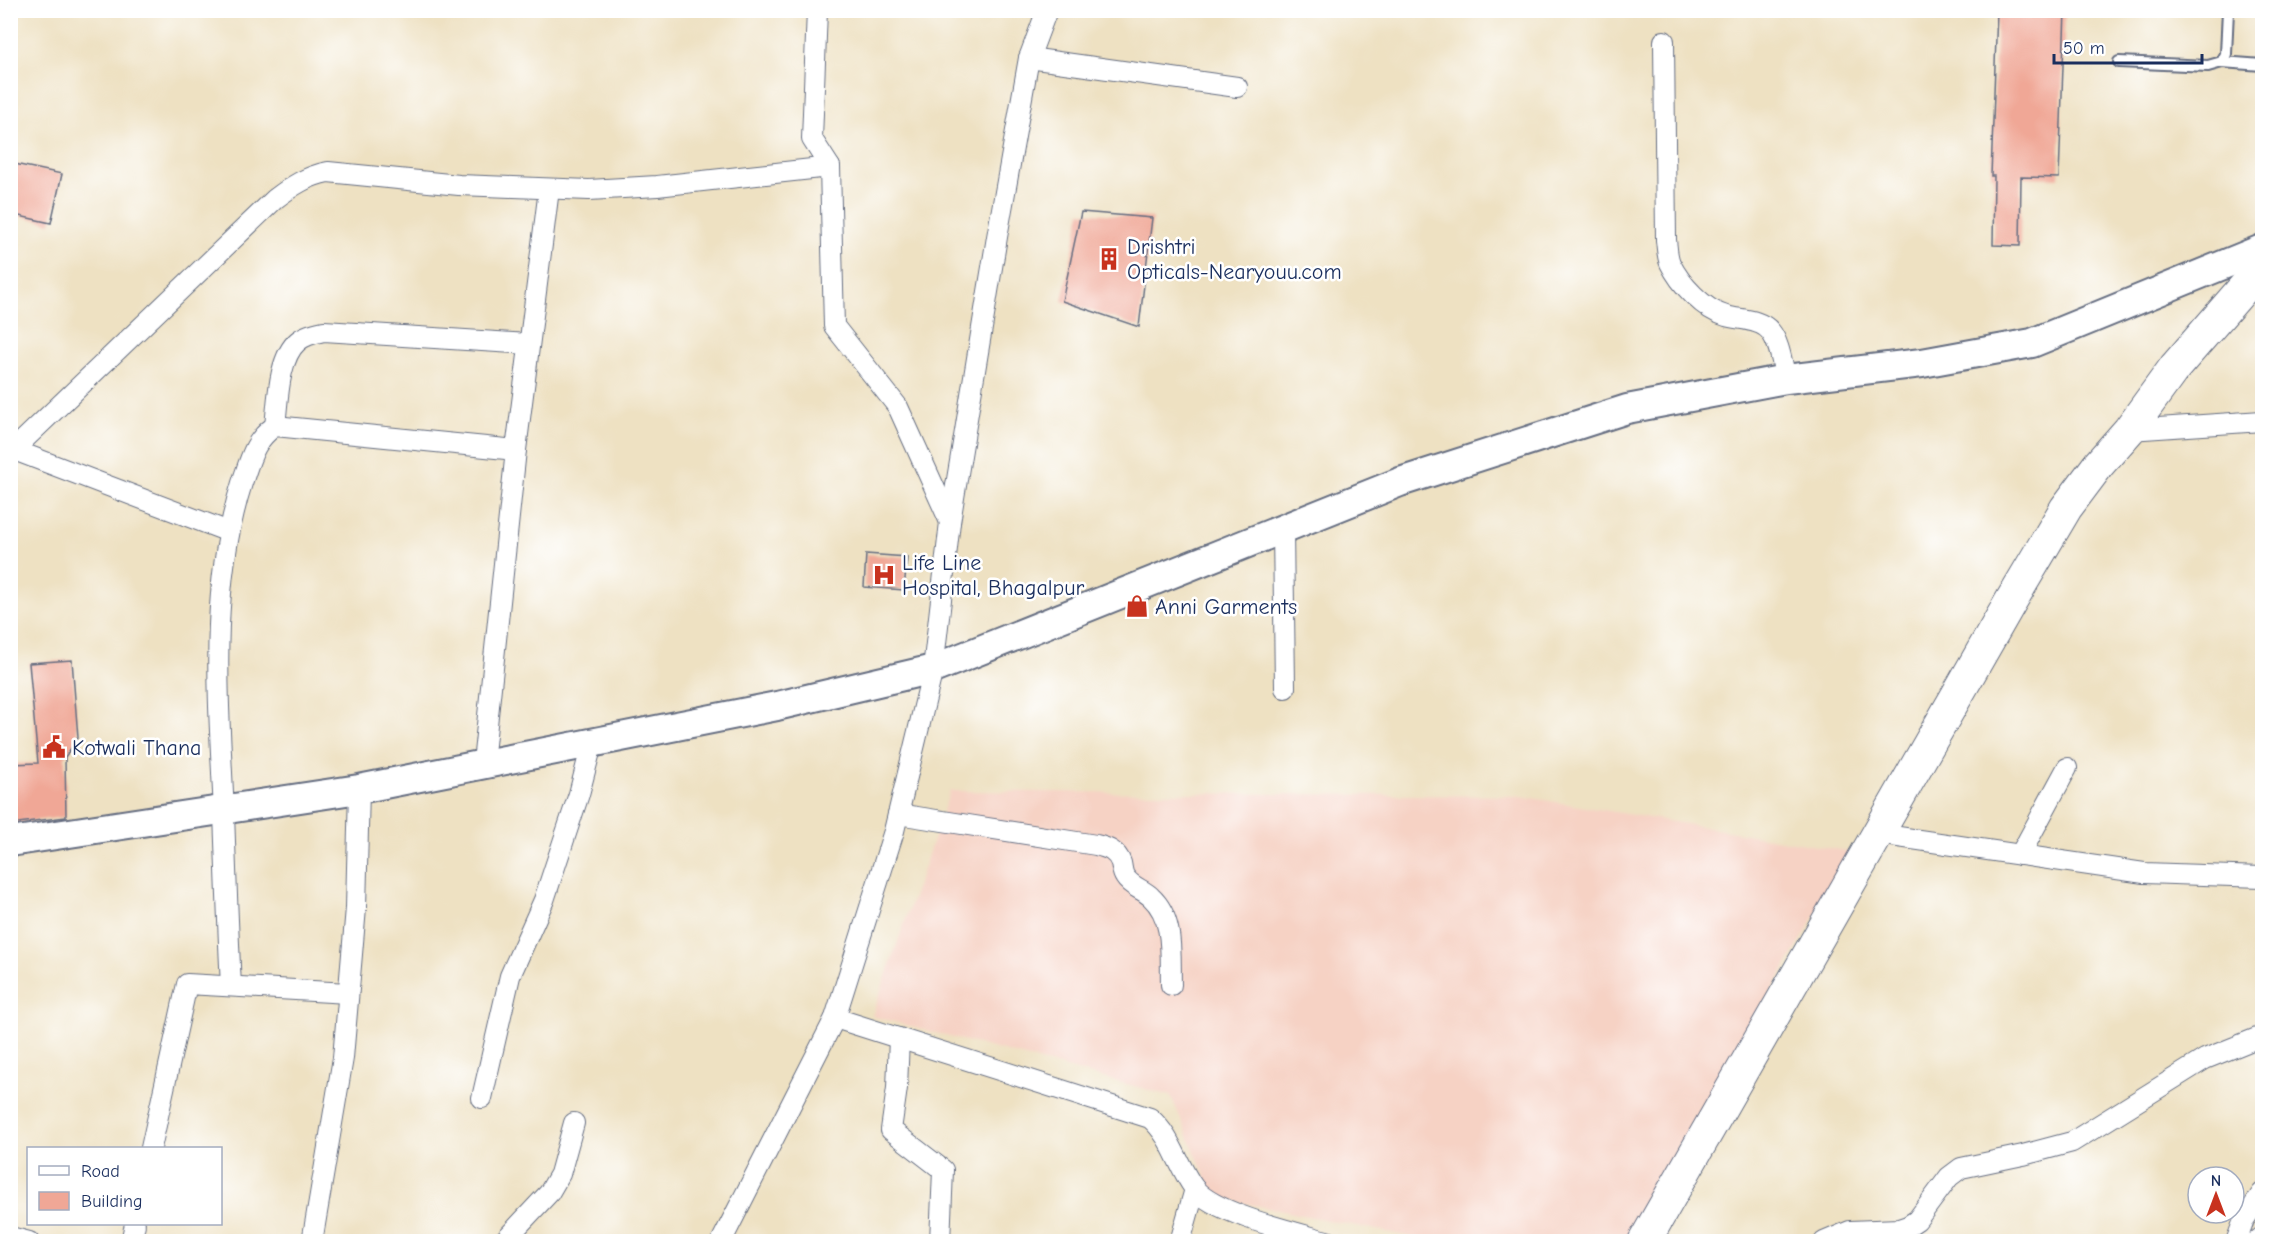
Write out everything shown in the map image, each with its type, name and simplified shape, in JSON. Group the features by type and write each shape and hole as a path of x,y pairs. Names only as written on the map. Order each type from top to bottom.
{"main road":[{"path":"10,843 359,789 777,706 933,669 1400,482 1627,409 1786,379 1922,363 2032,343 2262,249"},
{"path":"1644,1242 2066,508 2099,464 2129,430 2175,367 2262,267"}],"street":[{"path":"817,10 812,139 830,167 834,326 898,407 950,522"},
{"path":"721,1242 835,1018 881,878 898,814 933,669 950,522 1029,58 1047,10"},
{"path":"1664,41 1666,240 1669,261 1678,276 1710,309 1725,316 1762,325 1770,330 1778,348 1786,379"},
{"path":"1029,58 1237,87"},
{"path":"229,532 12,452 275,199 293,185 312,175 328,172 412,182 589,190 657,186 830,167"},
{"path":"483,763 516,450 549,189"},
{"path":"275,426 282,370 297,341 309,334 324,331 529,344"},
{"path":"2129,430 2262,421"},
{"path":"231,986 217,657 223,578 232,513 254,446 264,433 275,426 516,450"},
{"path":"1283,529 1285,688"},
{"path":"482,1098 510,975 544,900 579,794 592,744"},
{"path":"2020,855 2067,768"},
{"path":"312,1242 343,1058 356,908 359,789"},
{"path":"898,814 1096,845 1112,850 1120,860 1124,876 1134,886 1150,896 1161,908 1167,921 1170,940 1171,985"},
{"path":"1878,834 2145,873 2262,877"},
{"path":"151,1147 187,984 348,993"},
{"path":"835,1018 1150,1118 1161,1128 1195,1189 1211,1203 1330,1242"},
{"path":"1824,1242 1830,1237 1850,1231 1899,1229 1908,1226 1917,1220 1949,1178 1961,1168 2072,1142 2205,1059 2262,1036"},
{"path":"899,1038 897,1088 891,1130 943,1170 940,1242"},
{"path":"503,1242 549,1193 560,1174 574,1123"},
{"path":"1180,1242 1195,1189"},
{"path":"2236,1242 2244,1220 2262,1193"},
{"path":"131,1242 135,1225"},
{"path":"10,1237 29,1242"},
{"path":"2256,1242 2262,1237"}],"lane":[{"path":"2222,62 2226,54 2228,10"},
{"path":"2119,62 2208,66 2222,62 2262,65"}],"shaded area":[{"path":"950,791 1520,796 1852,852 1628,1241 1431,1241 1214,1197 1171,1096 872,1016"}],"building":[{"path":"1997,10 2065,10 2059,178 2021,177 2020,246 1993,245 1994,176 1991,176"},
{"path":"10,163 62,174 51,223 10,214"},
{"name":"Drishtri Opticals-Nearyouu.com","path":"1081,212 1152,218 1139,327 1062,301"},
{"path":"866,554 907,557 904,590 864,587"},
{"name":"Kotwali Thana","path":"72,660 78,738 65,757 66,817 10,824 10,764 38,763 29,663"}],"place":[{"name":"Drishtri Opticals-Nearyouu.com","path":"1109,259"},
{"name":"Life Line Hospital, Bhagalpur","path":"884,575"},
{"name":"Anni Garments","path":"1137,606"},
{"name":"Kotwali Thana","path":"54,747"}]}
